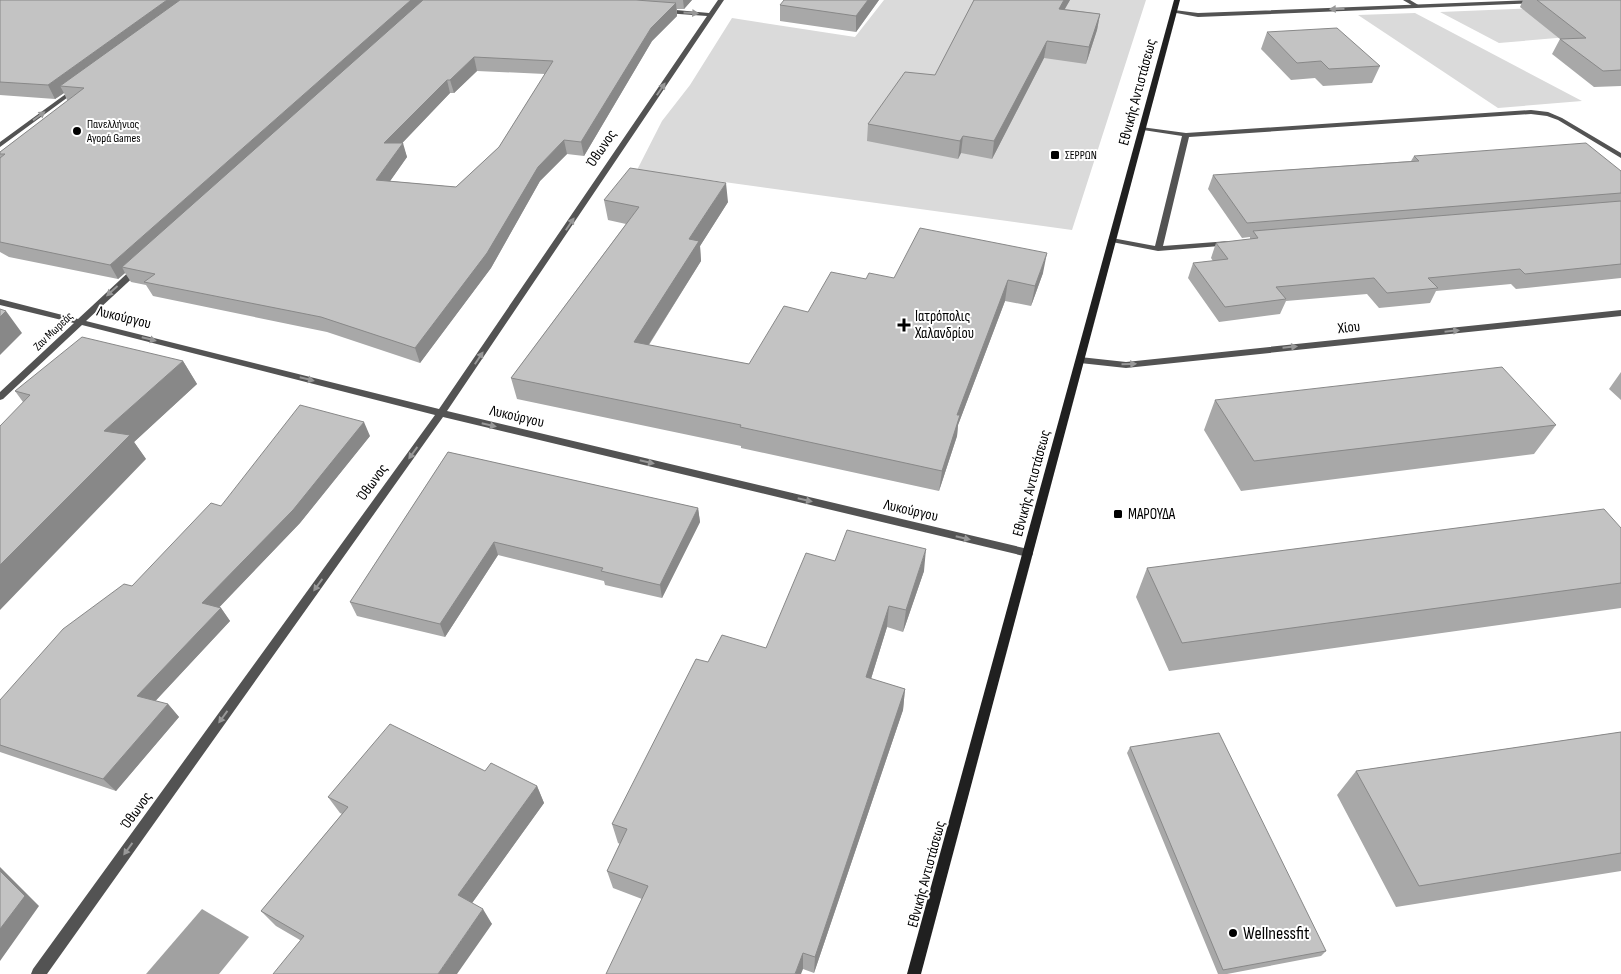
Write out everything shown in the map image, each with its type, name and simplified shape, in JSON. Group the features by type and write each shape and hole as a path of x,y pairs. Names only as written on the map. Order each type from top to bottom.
{"main road":[{"name":"Εθνικής Αντιστάσεως","path":"914,974 1177,0"}],"street":[{"name":"Όθωνος","path":"38,974 441,413 721,0"},
{"path":"1406,0 1417,6"},
{"path":"1174,12 1198,14 1538,2"},
{"path":"654,10 711,14"},
{"path":"0,145 79,87"},
{"path":"1143,128 1186,135 1532,112 1554,116 1621,156"},
{"path":"1158,249 1186,135"},
{"path":"1112,240 1158,249 1237,243"},
{"name":"Ζαν Μωρεάς","path":"0,397 146,261"},
{"name":"Λυκούργου","path":"0,302 441,413 1028,553"},
{"name":"Χίου","path":"1080,360 1126,365 1621,313"}],"shaded area":[{"path":"884,0 1146,0 1072,230 637,170 662,121 690,85 732,18 855,37"},
{"path":"1559,7 1580,36 1499,43 1440,12"},
{"path":"1415,13 1582,101 1498,108 1358,15"},
{"path":"202,909 249,937 219,974 146,974"}],"building":[{"path":"0,0 167,0 48,85 0,82"},
{"path":"180,0 411,0 110,265 0,242 0,158 5,154 0,154 0,152 84,88 60,86"},
{"path":"423,0 636,0 676,3 651,28 581,142 564,140 538,167 487,253 415,348 321,317 144,282 155,274 122,267","holes":["474,57 553,61 499,147 456,187 376,180 403,143 384,143 447,80 450,80"]},
{"path":"784,0 868,0 856,16 780,5"},
{"path":"974,0 1064,0 1059,9 1100,14 1089,47 1047,41 994,141 963,136 960,141 868,124 905,72 935,75"},
{"path":"1537,0 1621,0 1621,70 1603,71 1560,39 1586,38"},
{"path":"1337,28 1380,66 1329,69 1321,61 1297,63 1267,32"},
{"path":"1586,143 1621,171 1621,193 1247,223 1213,175 1419,161 1414,156"},
{"path":"630,168 726,183 689,239 699,241 634,342 749,364 784,306 808,312 831,272 866,279 869,273 894,278 920,228 1047,253 1035,286 1008,280 957,415 960,415 942,471 740,427 741,425 511,378 639,207 604,200"},
{"path":"1621,201 1621,264 1525,274 1520,269 1428,278 1438,288 1387,293 1374,278 1276,287 1286,299 1225,307 1193,263 1228,259 1216,243 1258,238 1253,231"},
{"path":"0,309 6,311 0,317"},
{"path":"82,337 183,361 104,431 130,435 0,565 0,426 30,395 15,391"},
{"path":"1502,367 1556,425 1254,461 1215,400"},
{"path":"300,405 364,422 293,510 202,603 221,608 137,696 168,704 103,779 0,745 0,700 63,629 124,584 132,586 211,503 221,506"},
{"path":"448,452 698,508 660,585 601,571 603,568 494,542 440,624 350,602"},
{"path":"1604,509 1621,528 1621,583 1182,643 1147,568"},
{"path":"847,530 926,549 906,610 889,606 866,677 905,689 815,957 803,953 795,974 606,974 648,886 607,871 627,829 612,824 696,659 708,662 722,635 766,648 806,553 835,561"},
{"path":"390,724 485,771 491,763 537,786 458,895 483,909 438,974 273,974 304,936 261,911 348,807 328,797"},
{"path":"1621,732 1621,853 1419,886 1356,771"},
{"path":"1219,733 1326,951 1223,970 1130,747"},
{"path":"0,871 25,896 0,929"}],"place":[{"name":"Πανελλήνιος Αγορά Games","path":"77,131"},
{"name":"ΣΕΡΡΩΝ","path":"1055,155"},
{"name":"Ιατρόπολις Χαλανδρίου","path":"904,325"},
{"name":"ΜΑΡΟΥΔΑ","path":"1118,514"},
{"name":"Wellnessfit","path":"1233,933"}]}
